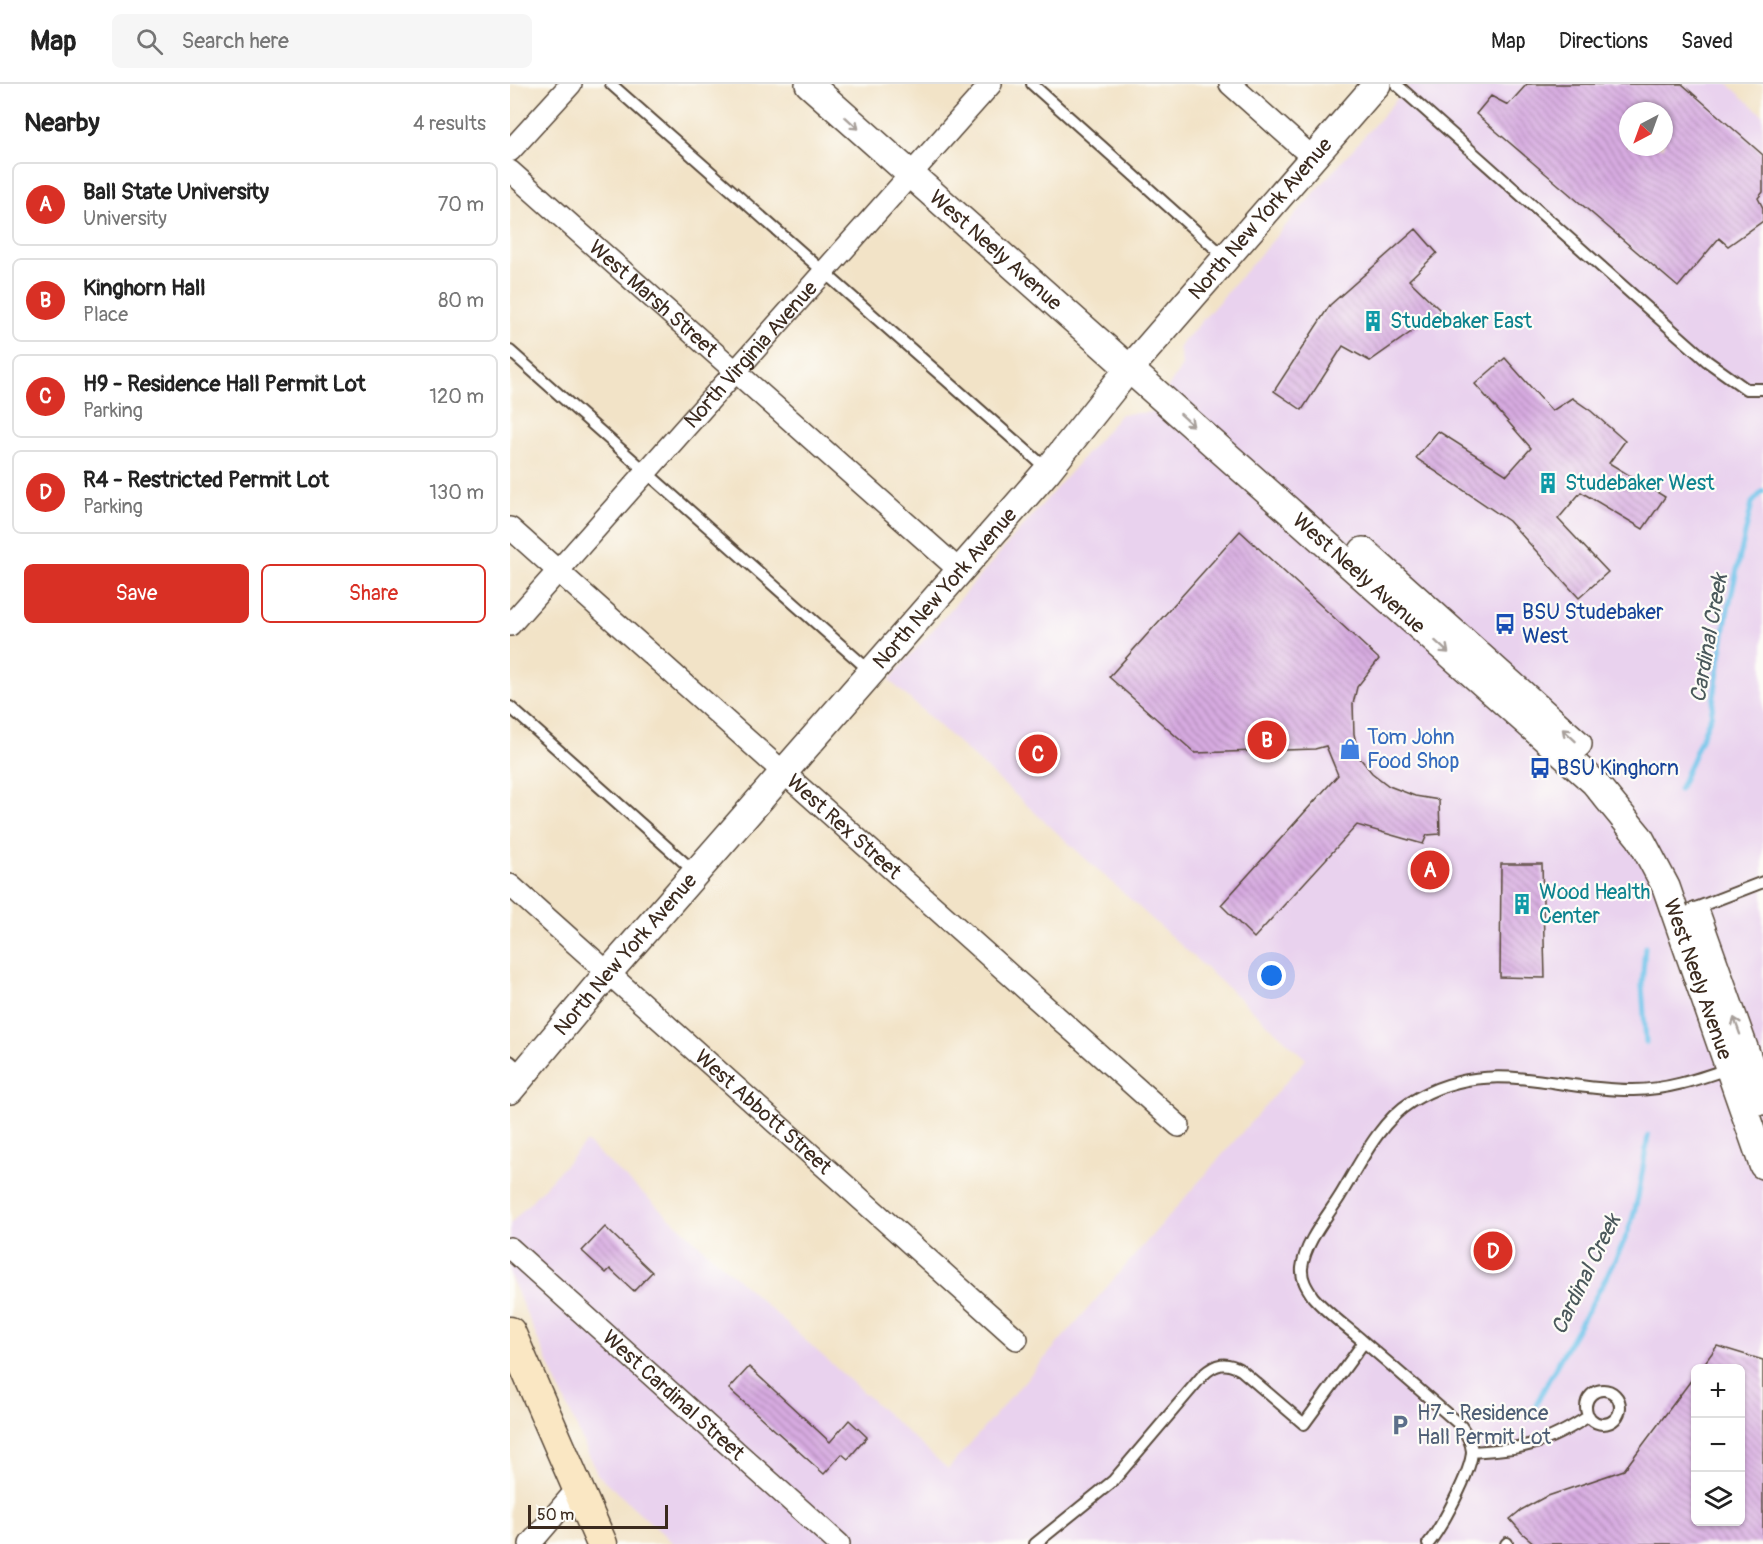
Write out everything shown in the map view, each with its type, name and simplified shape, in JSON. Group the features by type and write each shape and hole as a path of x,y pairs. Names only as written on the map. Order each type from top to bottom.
{"main road":[{"path":"510,1332 602,1544"}],"street":[{"path":"510,152 571,84"},
{"name":"West Neely Avenue","path":"809,84 917,168 1136,362 1526,696 1624,789 1655,829 1678,869 1686,911 1763,1101"},
{"name":"West Neely Avenue","path":"836,84 917,168"},
{"name":"North Virginia Avenue","path":"510,625 991,84"},
{"path":"1230,84 1313,158"},
{"name":"North New York Avenue","path":"515,1075 608,973 1048,470 1136,362 1377,84"},
{"name":"West Marsh Street","path":"510,171 959,570"},
{"name":"West Rex Street","path":"510,528 1179,1126"},
{"name":"West Abbott Street","path":"510,885 1017,1339"},
{"name":"West Neely Avenue","path":"1747,1062 1763,1165"},
{"name":"West Cardinal Street","path":"510,1248 838,1544"},
{"path":"530,1544 578,1488"}],"lane":[{"path":"611,84 1048,470"},
{"path":"1032,84 1227,258"},
{"path":"1396,84 1707,361 1746,389 1763,389"},
{"path":"510,351 870,671"},
{"path":"510,707 696,873"},
{"path":"1686,911 1763,882"},
{"path":"1428,1544 1469,1467 1472,1452 1469,1440 1461,1426 1314,1297 1306,1286 1302,1269 1308,1247 1361,1162 1395,1116 1411,1102 1448,1086 1494,1076 1602,1090 1635,1090 1670,1087 1747,1062"},
{"path":"1035,1544 1113,1480 1209,1369 1217,1364 1232,1364 1304,1424 1364,1341"},
{"path":"1472,1452 1538,1445 1565,1432 1589,1416"}],"shaded area":[{"path":"1410,84 1728,84 1763,115 1763,1544 674,1544 597,1474 510,1276 510,1224 586,1142 948,1469 1306,1059 889,680 1121,414 1153,412 1182,365 1179,347"}],"building":[{"path":"1527,84 1682,84 1763,155 1763,192 1758,198 1763,208 1763,221 1728,246 1719,238 1678,287 1476,114 1491,96 1508,105"},
{"name":"Studebaker East","path":"1416,229 1437,253 1409,280 1441,311 1370,361 1343,346 1302,410 1274,391 1330,305"},
{"name":"Studebaker West","path":"1505,358 1552,411 1572,398 1591,411 1625,441 1609,463 1665,497 1643,529 1581,492 1558,519 1608,572 1579,598 1509,521 1416,458 1438,431 1507,475 1531,448 1475,384"},
{"path":"1240,531 1379,659 1357,687 1353,704 1354,734 1359,757 1372,773 1389,786 1415,796 1439,800 1440,834 1427,835 1423,844 1357,825 1254,938 1221,905 1338,775 1326,746 1315,749 1195,753 1109,677"},
{"name":"Wood Health Center","path":"1501,864 1542,864 1545,978 1500,977"},
{"path":"605,1227 652,1272 634,1291 610,1269 606,1273 582,1251"},
{"path":"1717,1346 1763,1360 1763,1544 1535,1544 1522,1533 1510,1519 1521,1510 1545,1497 1624,1470 1691,1380 1691,1526 1745,1526 1745,1364 1704,1364"},
{"path":"749,1367 830,1442 849,1420 867,1437 848,1459 842,1454 824,1474 729,1389"}],"waterway":[{"name":"Cardinal Creek","path":"1679,790 1711,716 1727,614 1752,503 1763,491"},
{"name":"Cardinal Creek","path":"1645,947 1642,985 1646,1043"},
{"name":"Cardinal Creek","path":"1530,1418 1625,1239 1637,1201 1648,1136"}],"place":[{"name":"Studebaker East","path":"1373,321"},
{"name":"Studebaker West","path":"1548,483"},
{"name":"BSU Studebaker West","path":"1505,624"},
{"name":"Kinghorn Hall","path":"1267,740"},
{"name":"Tom John Food Shop","path":"1350,749"},
{"name":"H9 - Residence Hall Permit Lot","path":"1038,754"},
{"name":"BSU Kinghorn","path":"1540,768"},
{"name":"Ball State University","path":"1430,870"},
{"name":"Wood Health Center","path":"1522,904"},
{"name":"R4 - Restricted Permit Lot","path":"1493,1251"},
{"name":"H7 - Residence Hall Permit Lot","path":"1400,1425"}]}
